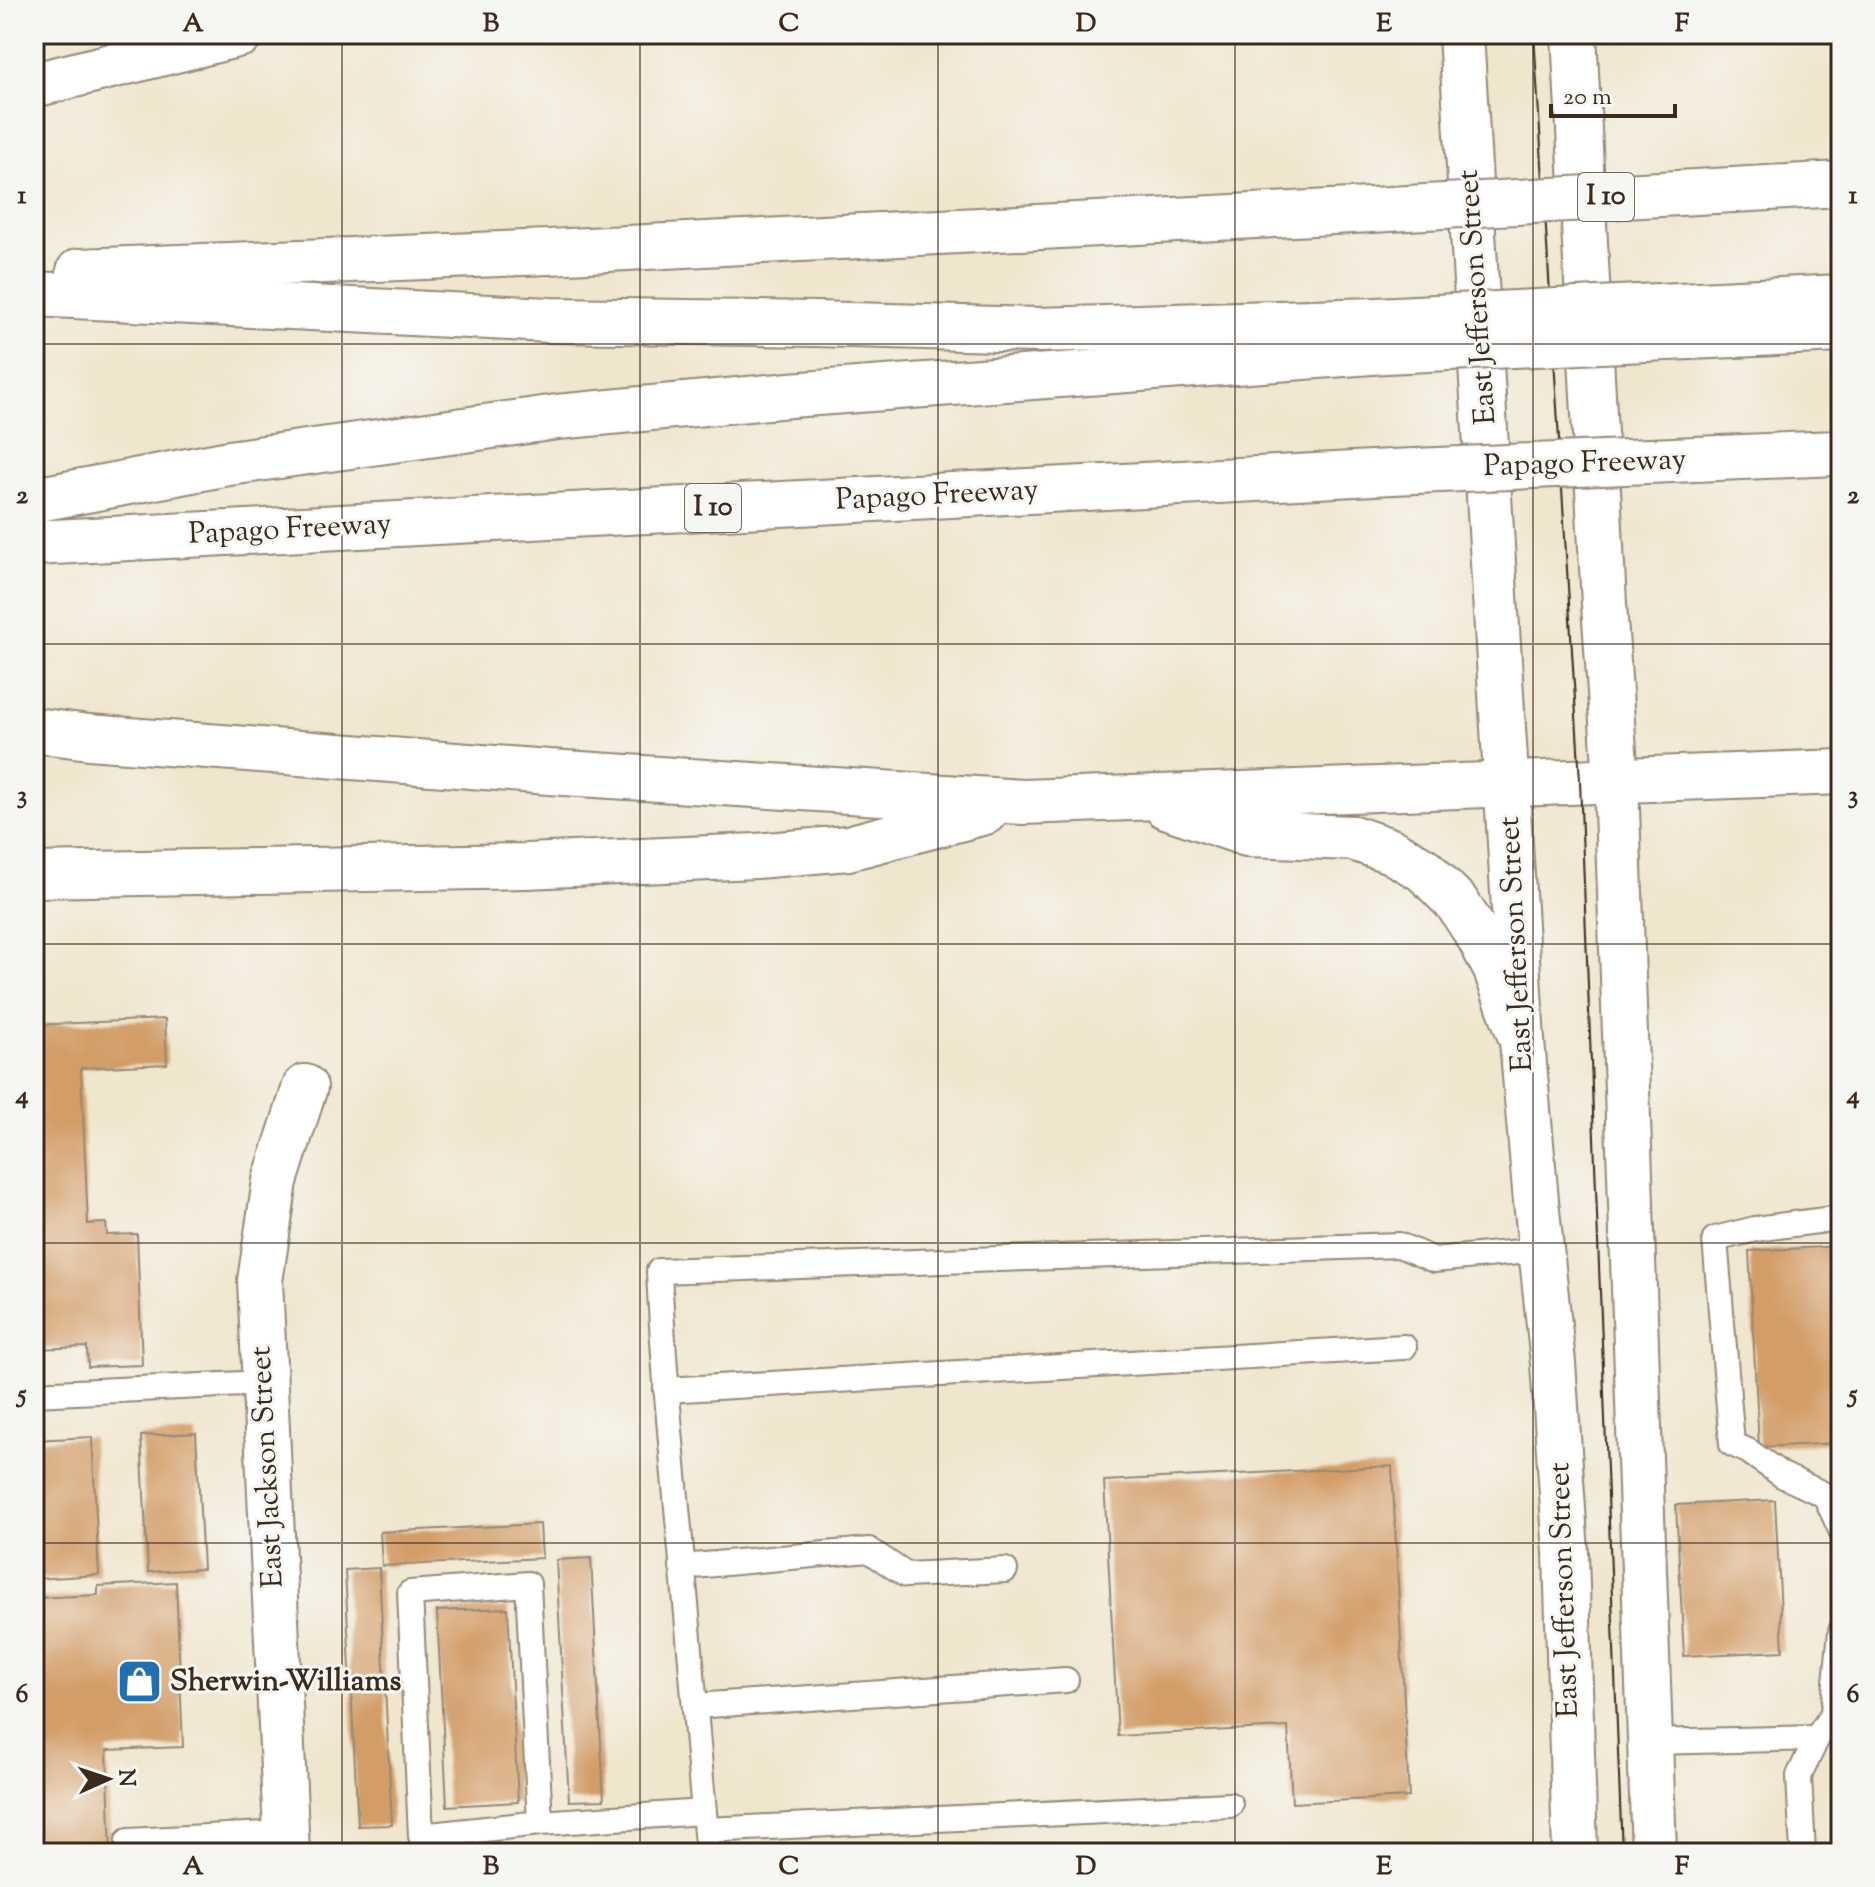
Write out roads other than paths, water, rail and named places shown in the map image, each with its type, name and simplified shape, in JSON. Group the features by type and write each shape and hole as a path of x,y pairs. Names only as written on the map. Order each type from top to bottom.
{"main road":[{"path":"34,85 241,34"},
{"name":"East Jefferson Street","path":"1461,34 1522,1041 1553,1363 1566,1553 1575,1853"},
{"path":"1574,34 1616,780 1654,1853"},
{"name":"I 10","path":"34,272 549,252 1841,184"},
{"path":"34,294 550,320 1038,330 1380,335 1841,330"},
{"path":"34,500 229,463 557,417 1380,335 1841,297"},
{"name":"Papago Freeway","path":"34,543 1392,472 1841,453"},
{"path":"34,730 89,737 549,772 1023,802 1841,772"},
{"path":"1145,798 1247,834 1353,838 1391,851 1424,870 1457,903 1479,937 1496,970 1522,1041"},
{"path":"34,875 526,866 756,856 848,848 1023,802"},
{"name":"East Jackson Street","path":"286,1843 260,1281 275,1181 305,1087"}],"lane":[{"path":"1841,1218 1755,1229 1715,1239 1732,1444 1748,1451 1782,1475 1825,1495 1841,1530"},
{"path":"706,1832 666,1390 659,1271 1399,1245 1434,1260 1541,1250"},
{"path":"666,1390 1404,1347"},
{"path":"34,1394 264,1383"},
{"path":"682,1567 869,1550 906,1575 1005,1570"},
{"path":"540,1823 528,1584 410,1593 421,1836 540,1823 706,1832 1230,1805"},
{"path":"1803,1853 1799,1776 1833,1713 1841,1631"},
{"path":"695,1706 1066,1680"},
{"path":"1650,1742 1817,1738"},
{"path":"128,1841 286,1843"}],"tram line":[{"path":"1534,34 1580,781 1622,1853"}],"place":[{"name":"Sherwin-Williams","path":"139,1682"}]}
